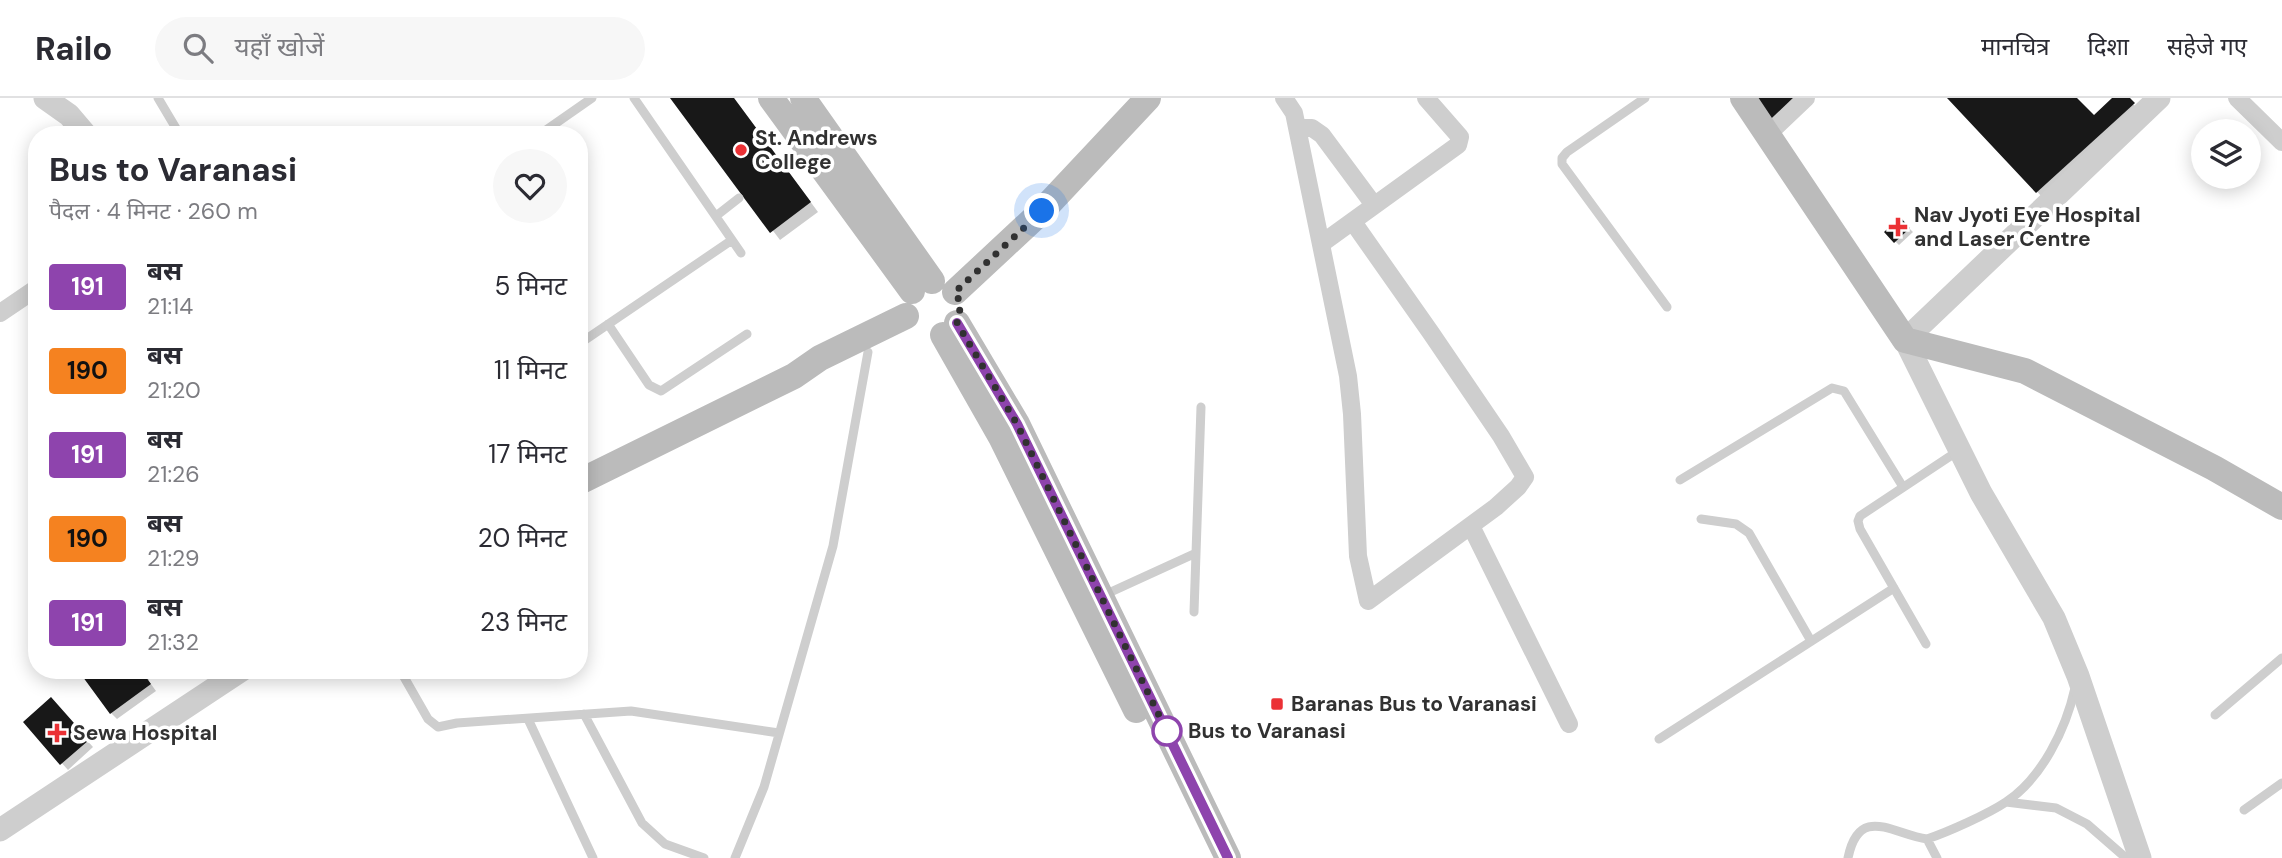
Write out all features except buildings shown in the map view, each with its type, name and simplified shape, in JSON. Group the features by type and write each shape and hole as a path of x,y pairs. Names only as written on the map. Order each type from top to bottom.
{"main road":[{"path":"771,98 924,302"},
{"path":"588,478 794,376 820,358 924,302 961,304 950,329 934,337 924,302 803,98"},
{"path":"794,376 822,372 868,352 924,302 1042,211 1148,98"},
{"path":"1743,98 1905,340 2025,371 2214,468 2282,507"},
{"path":"950,329 1017,424 1093,600 1211,858"},
{"path":"1093,600 1228,858"}],"street":[{"path":"45,98 69,115 78,126"},
{"path":"1321,244 1461,141 1426,98"},
{"path":"1767,135 1806,98"},
{"path":"2140,858 2078,676 2054,618 1981,493 1905,340 2159,98"},
{"path":"2237,98 2282,142"},
{"path":"1289,100 1294,113 1348,376 1357,556 1368,601 1496,507 1525,477 1432,333 1353,222"},
{"path":"1297,128 1312,128 1322,135 1374,205"},
{"path":"0,313 28,294"},
{"path":"1471,526 1569,724"},
{"path":"0,830 228,679"}],"lane":[{"path":"158,98 175,126"},
{"path":"552,126 592,98"},
{"path":"634,98 741,253"},
{"path":"1645,98 1567,152 1562,158 1562,164 1667,307"},
{"path":"716,216 739,198"},
{"path":"588,338 732,240"},
{"path":"608,324 649,386 661,391 747,334"},
{"path":"735,858 764,787 833,546 868,352"},
{"path":"1680,480 1832,388 1844,391 1903,488"},
{"path":"1194,612 1200,407"},
{"path":"1926,644 1860,529 1858,521 1860,516 1959,450"},
{"path":"1702,519 1736,524 1749,533 1811,641"},
{"path":"1093,600 1196,553"},
{"path":"1659,739 1894,588"},
{"path":"2215,715 2282,658"},
{"path":"1848,858 1854,837 1867,828 1888,826 1914,837 1927,839 2006,802 2031,778 2056,743 2071,707 2078,676"},
{"path":"406,679 428,719 438,727 457,723 644,712 779,733"},
{"path":"584,714 642,823 665,844 704,858"},
{"path":"528,719 593,858"},
{"path":"2244,810 2282,783"},
{"path":"2006,802 2056,808 2087,824 2126,858"},
{"path":"1927,839 1937,858"}],"bus line":[{"name":"191","path":"957,323 1017,424 1228,858"}],"place":[{"name":"St. Andrews College","path":"741,150"},
{"name":"Nav Jyoti Eye Hospital and Laser Centre","path":"1898,227"},
{"name":"Baranas Bus to Varanasi","path":"1277,704"},
{"name":"Bus to Varanasi","path":"1167,731"},
{"name":"Sewa Hospital","path":"57,733"}],"route":[{"path":"1042,211 955,292 961,304 957,323 1017,424 1171,740 1167,731"}]}
